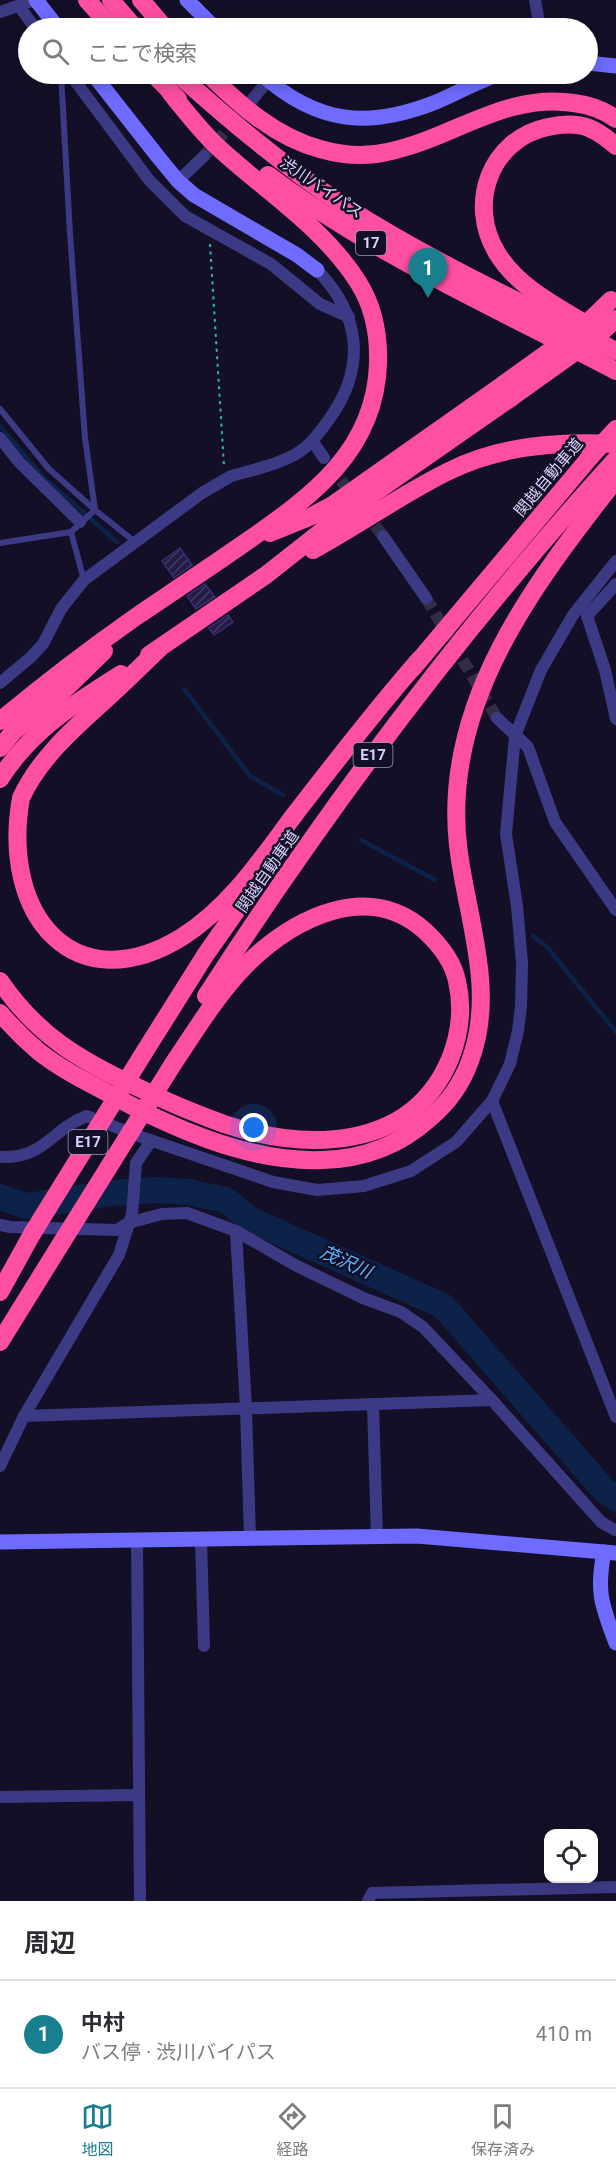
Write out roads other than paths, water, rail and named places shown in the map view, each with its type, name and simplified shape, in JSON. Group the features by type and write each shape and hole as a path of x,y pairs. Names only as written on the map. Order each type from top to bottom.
{"highway":[{"path":"87,0 103,18"},
{"path":"111,0 126,18"},
{"path":"141,0 156,18"},
{"name":"渋川バイパス","path":"162,84 242,155 288,190 340,224 442,283 616,371"},
{"name":"渋川バイパス","path":"189,84 251,138 346,207 449,266 616,351"},
{"path":"219,84 249,112 276,130 298,142 321,150 343,153 387,153 514,105 537,102 563,101 586,105 616,119"},
{"path":"0,721 136,617 303,502 341,463 356,442 368,421 375,398 379,352 377,327 371,306 346,264 298,216 220,150 170,92"},
{"path":"616,146 590,128 560,124 540,128 522,137 498,158 489,177 484,197 484,217 489,235 497,253 509,269 545,300 616,340"},
{"path":"0,779 28,742 76,702 159,649 266,575 508,390 582,328 614,297"},
{"path":"249,540 293,524 331,506 508,390 596,337 616,319"},
{"name":"関越自動車道","path":"0,1292 32,1234 206,954 276,854 420,659 616,429"},
{"path":"266,575 351,529 450,470 486,456 550,444 587,442 616,444"},
{"path":"0,1013 39,1052 87,1082 162,1121 236,1148 294,1159 350,1158 400,1141 421,1127 441,1109 458,1086 470,1063 479,1036 482,1009 481,976 458,842 459,770 466,734 489,669 514,620 613,469"},
{"name":"関越自動車道","path":"0,1341 228,962 365,765 483,613 613,469"},
{"path":"0,748 14,731 84,672 136,617"},
{"path":"159,649 55,747 34,774 11,822 7,848 7,875 13,899 25,922 42,939 63,951 84,957 108,960 134,958 157,950 202,923 246,879 377,708 420,659"},
{"path":"0,981 29,1017 50,1037 96,1068 172,1104 240,1129 302,1141 331,1141 355,1137 401,1119 435,1086 454,1048 459,1027 460,1005 457,979 449,959 437,942 419,926 397,914 376,908 352,907 331,910 288,931 248,964 225,989 169,1062"}],"street":[{"path":"0,12 35,0 50,18"},
{"path":"187,0 205,18"},
{"path":"536,0 539,18"},
{"path":"19,6 28,18"},
{"path":"598,64 616,66"},
{"path":"77,84 149,180 185,216 271,264 321,304 349,318"},
{"path":"0,683 43,644 60,609 84,580 202,493 225,479 277,463 313,442 342,401 352,376 353,333 349,318 330,283 297,255 194,195 178,181 101,84"},
{"path":"252,100 261,84"},
{"path":"276,84 296,99 331,116 375,119 419,108 470,84"},
{"path":"178,181 204,156"},
{"path":"0,438 19,462 80,522"},
{"path":"313,442 324,458"},
{"path":"383,536 426,598"},
{"path":"0,1157 19,1157 33,1152 68,1125 87,1116 273,1182 318,1190 364,1186 411,1171 456,1142 492,1101 510,1064 518,1031 522,963 517,906 506,834 515,736 541,670 573,615 616,561"},
{"path":"587,616 616,584"},
{"path":"573,615 587,616"},
{"path":"587,616 610,670 616,719"},
{"path":"497,718 528,747 555,822 616,910"},
{"path":"492,1101 613,1402 616,1417"},
{"path":"0,1466 24,1416 119,1255 130,1219 136,1163 151,1140"},
{"path":"0,1225 117,1230 130,1219 187,1213 236,1231 295,1265 363,1298 401,1312 423,1326 601,1522 615,1528 610,1552 600,1573 601,1602 616,1643"},
{"path":"236,1231 246,1409 250,1538"},
{"path":"24,1416 492,1400"},
{"path":"373,1404 377,1537"},
{"path":"0,1542 417,1536 610,1552"},
{"path":"201,1539 204,1646"},
{"path":"136,1541 140,1901"},
{"path":"0,1797 139,1795"},
{"path":"368,1901 372,1893 616,1887"}],"lane":[{"path":"62,84 69,234 83,416 95,511"},
{"path":"0,409 49,469 95,511 135,542"},
{"path":"0,543 71,532 95,511"},
{"path":"71,532 84,580"}],"waterway":[{"path":"0,426 43,477 117,542"},
{"path":"184,689 250,776 283,795"},
{"path":"361,840 435,880"},
{"path":"533,936 547,947 616,1032"},
{"name":"茂沢川","path":"0,1197 26,1206 113,1193 153,1190 188,1192 226,1200 249,1219 443,1306 605,1491 616,1498"}],"tunnel":[{"path":"204,156 250,103"},
{"path":"330,466 354,497"},
{"path":"364,511 383,536"},
{"path":"426,598 497,718"}],"place":[{"name":"中村","path":"428,298"}]}
